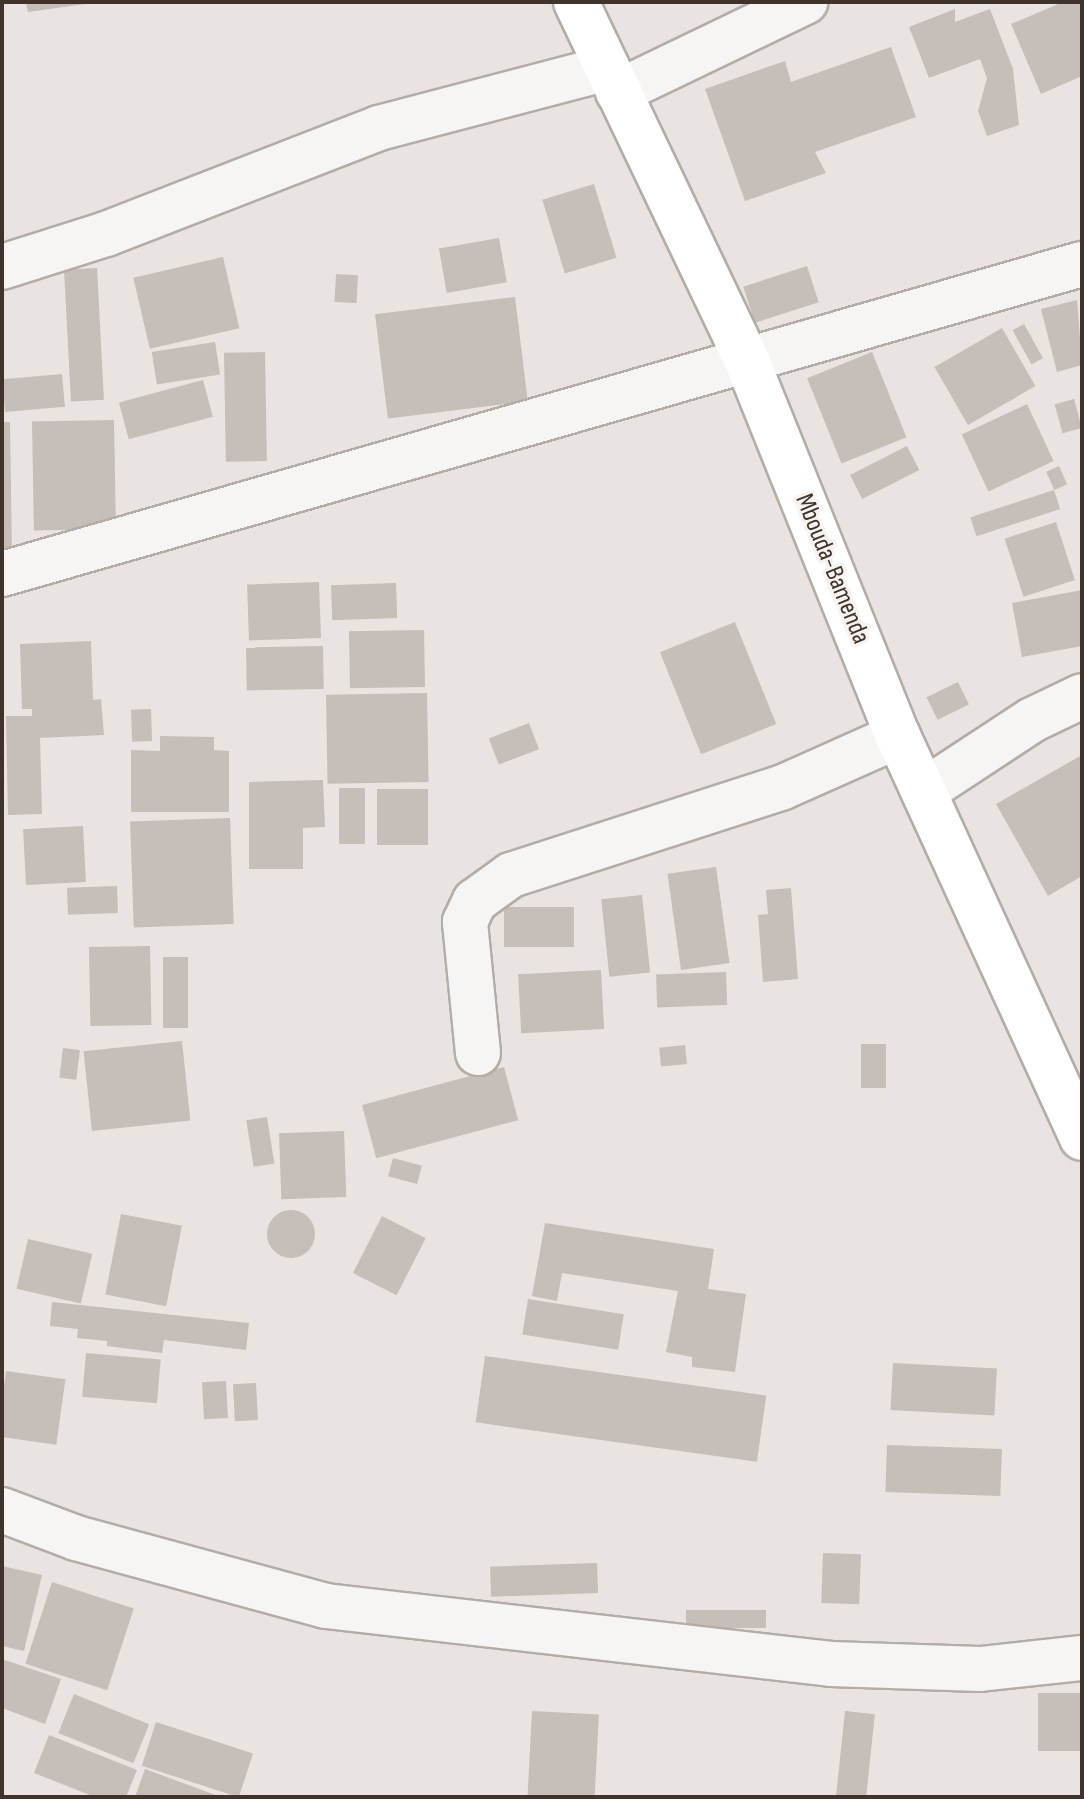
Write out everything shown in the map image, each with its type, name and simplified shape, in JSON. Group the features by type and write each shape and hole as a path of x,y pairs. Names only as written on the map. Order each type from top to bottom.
{"highway":[{"name":"Mbouda-Bamenda","path":"576,2 747,361 898,736 1082,1138"}],"street":[{"path":"2,267 106,234 379,128 613,80 805,2"},
{"path":"2,574 1082,264"},
{"path":"924,791 1032,720 1082,696"},
{"path":"478,1053 465,922 475,901 511,875 781,788 898,736"},
{"path":"2,1510 76,1538 326,1606 831,1664 980,1669 1082,1658"}],"building":[{"path":"26,2 85,2 85,4 28,12"},
{"path":"1063,2 1082,2 1082,76 1041,94 1011,24"},
{"path":"955,9 955,22 990,9 1013,69 1019,125 987,136 978,111 987,78 980,59 929,78 909,27"},
{"path":"891,47 916,117 815,152 826,173 745,201 705,89 785,61 791,82"},
{"path":"594,184 617,258 565,273 542,200"},
{"path":"499,238 507,282 447,293 439,249"},
{"path":"223,257 239,328 150,349 133,278"},
{"path":"807,266 819,302 755,323 743,287"},
{"path":"97,268 104,400 71,402 64,270"},
{"path":"336,274 358,275 357,303 335,302"},
{"path":"515,297 528,401 388,418 375,314"},
{"path":"1077,300 1082,365 1057,372 1041,309"},
{"path":"1024,324 1043,358 1032,364 1013,330"},
{"path":"1002,328 1036,386 968,425 934,367"},
{"path":"215,342 220,375 157,385 152,352"},
{"path":"265,352 267,461 226,462 224,353"},
{"path":"872,352 906,437 842,464 807,378"},
{"path":"62,374 65,407 5,412 2,379"},
{"path":"203,380 213,417 129,439 119,403"},
{"path":"1074,399 1082,428 1062,433 1055,404"},
{"path":"1027,404 1054,461 988,492 962,434"},
{"path":"114,420 116,529 34,530 32,421"},
{"path":"2,422 10,422 12,557 2,558"},
{"path":"907,446 919,470 862,499 850,475"},
{"path":"1059,466 1067,484 1054,490 1046,472"},
{"path":"1054,490 1060,509 976,536 970,517"},
{"path":"1056,522 1075,580 1023,597 1005,539"},
{"path":"319,582 321,638 249,640 247,585"},
{"path":"396,583 397,618 332,620 331,585"},
{"path":"1082,590 1082,646 1022,657 1012,603"},
{"path":"735,622 776,724 701,754 660,652"},
{"path":"424,630 425,687 350,688 349,631"},
{"path":"91,641 93,700 101,699 104,735 40,738 42,814 8,815 6,716 32,716 32,709 22,709 20,644"},
{"path":"323,646 324,689 247,690 246,647"},
{"path":"958,682 969,704 938,720 927,697"},
{"path":"427,693 429,782 328,784 326,695"},
{"path":"151,709 152,741 132,742 131,710"},
{"path":"529,723 539,749 499,765 489,738"},
{"path":"160,736 214,737 214,750 229,751 229,812 131,812 131,750 160,751"},
{"path":"1082,755 1082,876 1048,896 996,804"},
{"path":"323,780 325,827 303,828 303,869 249,869 249,782"},
{"path":"339,788 365,788 365,844 339,844"},
{"path":"377,789 428,789 428,845 377,845"},
{"path":"230,818 234,924 134,927 130,821"},
{"path":"83,826 86,882 26,885 23,829"},
{"path":"716,867 729,963 681,970 667,874"},
{"path":"117,886 118,913 68,915 67,888"},
{"path":"791,888 798,979 763,982 758,915 768,914 766,890"},
{"path":"642,895 650,973 609,977 601,899"},
{"path":"504,907 574,907 574,947 504,947"},
{"path":"150,946 151,1025 90,1026 89,947"},
{"path":"163,957 188,957 188,1028 163,1028"},
{"path":"601,970 604,1029 521,1033 518,974"},
{"path":"726,972 727,1005 657,1007 656,974"},
{"path":"182,1041 190,1121 92,1131 84,1051"},
{"path":"861,1044 886,1044 886,1088 861,1088"},
{"path":"685,1045 687,1064 661,1067 659,1048"},
{"path":"63,1048 80,1050 76,1080 59,1078"},
{"path":"504,1067 518,1120 376,1158 362,1105"},
{"path":"267,1117 274,1163 254,1167 246,1120"},
{"path":"344,1131 346,1197 281,1199 279,1133"},
{"path":"393,1158 422,1166 417,1184 388,1176"},
{"path":"291,1210 308,1217 315,1234 308,1251 291,1258 274,1251 267,1234 274,1217"},
{"path":"121,1214 182,1226 166,1306 105,1294"},
{"path":"382,1216 426,1238 397,1295 353,1273"},
{"path":"545,1223 714,1249 708,1289 746,1294 735,1372 692,1367 692,1357 666,1352 678,1291 562,1273 557,1301 532,1296"},
{"path":"28,1239 92,1254 81,1304 17,1289"},
{"path":"528,1299 624,1314 618,1350 522,1335"},
{"path":"52,1302 249,1323 246,1350 164,1340 162,1353 107,1346 107,1341 77,1338 78,1329 50,1326"},
{"path":"86,1353 161,1360 157,1403 82,1397"},
{"path":"485,1356 766,1396 757,1462 476,1422"},
{"path":"893,1363 997,1368 994,1415 891,1410"},
{"path":"6,1371 65,1379 56,1445 2,1437"},
{"path":"226,1381 228,1418 204,1419 202,1382"},
{"path":"256,1383 258,1420 235,1421 233,1384"},
{"path":"887,1445 1002,1449 1000,1496 885,1492"},
{"path":"823,1553 861,1554 859,1604 821,1603"},
{"path":"597,1563 598,1593 491,1597 490,1567"},
{"path":"2,1566 42,1575 24,1651 2,1646"},
{"path":"52,1582 134,1609 107,1690 25,1664"},
{"path":"686,1610 766,1610 766,1628 686,1628"},
{"path":"2,1659 61,1679 45,1724 2,1708"},
{"path":"1038,1693 1082,1693 1082,1751 1038,1751"},
{"path":"74,1694 149,1724 133,1763 58,1733"},
{"path":"532,1711 599,1715 595,1797 527,1797"},
{"path":"845,1711 875,1714 866,1797 836,1797"},
{"path":"156,1722 253,1754 239,1797 142,1766"},
{"path":"49,1735 137,1770 126,1797 95,1797 34,1773"},
{"path":"145,1769 221,1797 135,1797"}]}
